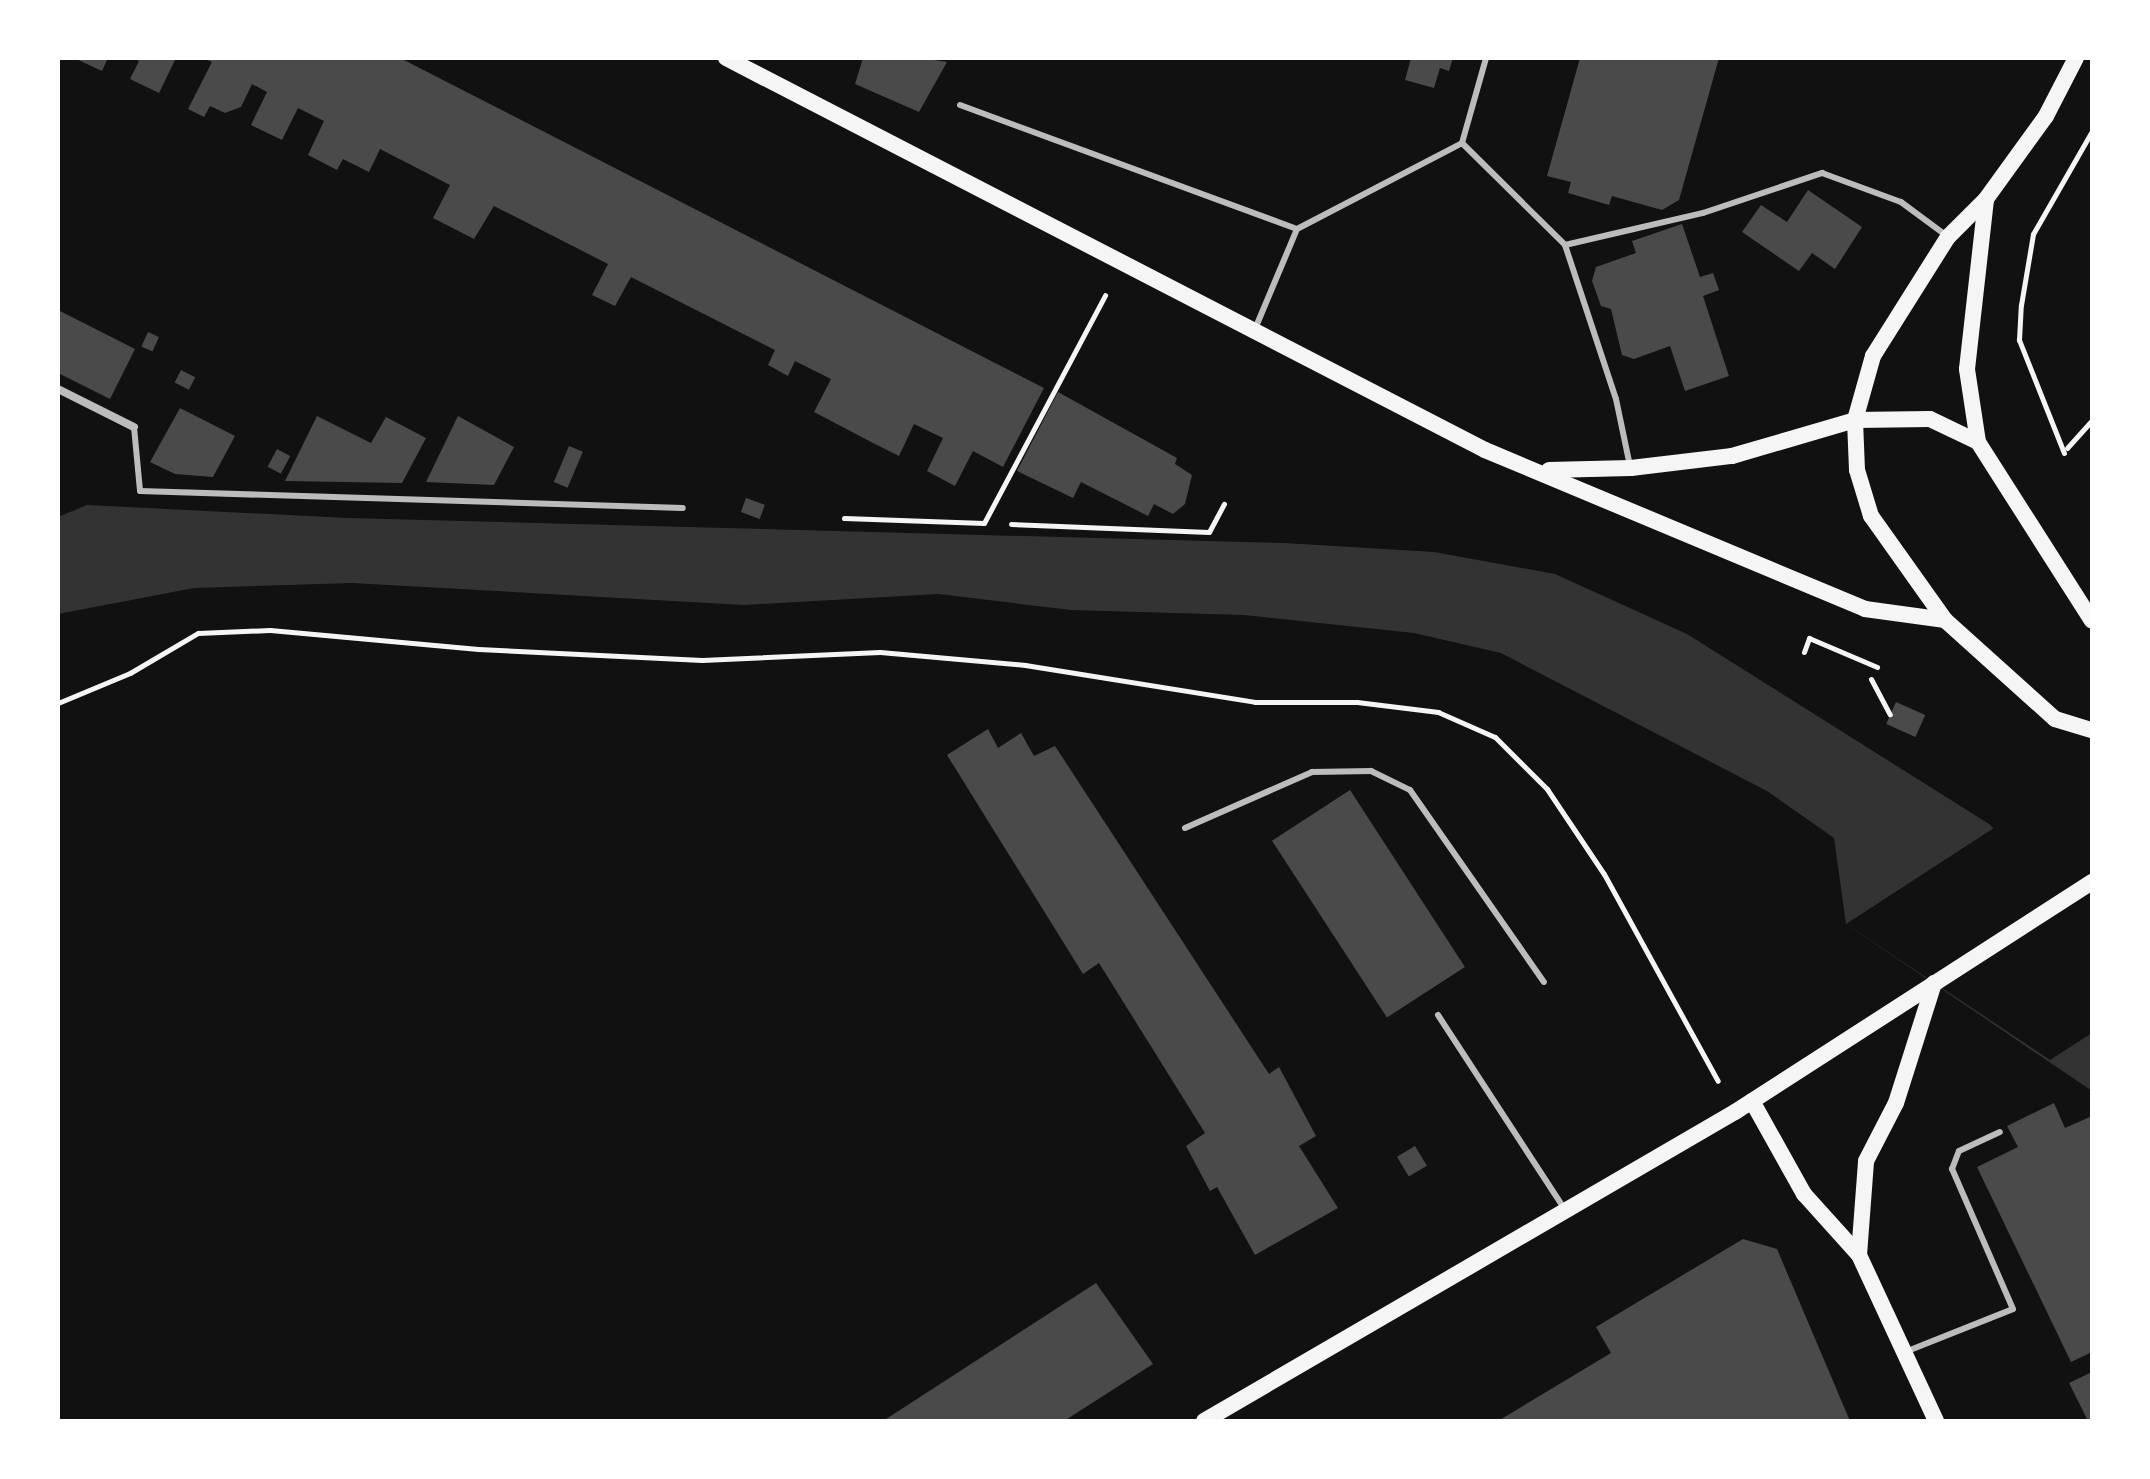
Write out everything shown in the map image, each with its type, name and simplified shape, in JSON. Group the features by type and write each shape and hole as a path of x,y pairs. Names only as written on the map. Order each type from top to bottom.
{"main road":[{"path":"726,58 1485,450 1543,470 1865,609 1945,620"},
{"path":"2076,58 2046,116 1986,199 1948,237 1873,356 1855,420 1857,470 1871,516 1945,620 2055,719 2092,730"},
{"path":"1986,199 1967,369 1978,442 2092,621"},
{"path":"1543,470 1631,468 1732,456 1855,420 1930,419 1978,442"},
{"path":"1211,1419 1564,1208 1752,1101 2092,882"},
{"path":"1859,1255 1866,1161 1896,1103 1934,983"},
{"path":"1752,1101 1804,1194 1859,1255 1936,1421"}],"street":[{"path":"58,389 134,427"}],"lane":[{"path":"1254,332 1297,229 1462,143 1486,58"},
{"path":"960,105 1297,229"},
{"path":"1462,143 1565,245 1616,399 1631,468"},
{"path":"1565,245 1703,213 1822,173 1901,202 1948,237"},
{"path":"134,427 140,491 683,508"},
{"path":"1185,828 1312,772 1371,771 1410,790 1544,982"},
{"path":"1438,1015 1564,1208"},
{"path":"1905,1352 2013,1309 1952,1169 1959,1151 2000,1132"}],"path":[{"path":"2092,131 2033,234 2021,305 2019,340 2065,450 2092,420"},
{"path":"844,518 984,523 1122,263"},
{"path":"1011,524 1209,532 1224,504"},
{"path":"58,703 130,673 198,633 270,630 478,649 702,660 880,652 1025,665 1255,702 1398,704 1472,722 1495,737 1537,778 1604,874 1653,959"},
{"path":"1804,652 1809,638 1877,667"},
{"path":"1871,679 1890,714"}],"shaded area":[{"path":"87,505 348,518 1284,543 1434,552 1555,574 1687,634 1989,824 2092,925 2092,1091 1846,924 1834,838 1767,791 1501,653 1414,633 1244,615 1071,610 938,594 744,605 352,583 194,588 58,614 58,517"}],"pier":[{"path":"1997,826 2092,920 2092,1033 2050,1060 1846,924"}],"building":[{"path":"74,58 108,58 102,71"},
{"path":"133,58 176,58 159,93 130,79 139,61"},
{"path":"203,58 400,58 1044,388 1003,467 973,451 955,486 927,471 943,438 914,424 899,456 814,412 831,379 795,361 788,376 768,365 775,350 631,277 615,306 592,295 608,264 494,206 474,239 433,218 450,185 380,149 369,172 343,159 337,170 308,155 324,121 298,108 282,140 251,125 267,92 252,84 241,107 225,113 210,106 204,117 188,109 212,62"},
{"path":"863,58 921,58 947,62 919,112 855,84"},
{"path":"1411,58 1453,58 1449,71 1440,68 1434,88 1405,80"},
{"path":"1580,58 1719,58 1679,200 1662,210 1612,196 1609,205 1568,193 1571,182 1547,176"},
{"path":"1808,190 1862,227 1835,269 1812,253 1799,271 1742,232 1761,205 1787,222"},
{"path":"1682,224 1700,277 1713,273 1719,290 1703,296 1729,376 1685,391 1670,346 1634,359 1622,355 1611,309 1601,306 1592,281 1596,267 1636,253 1632,241"},
{"path":"58,310 135,349 110,399 58,373"},
{"path":"148,332 159,337 152,351 141,347"},
{"path":"181,370 195,377 189,390 175,382"},
{"path":"1058,392 1177,458 1175,464 1192,475 1185,504 1173,514 1154,504 1148,516 1081,482 1073,498 1017,471"},
{"path":"180,408 235,436 213,477 175,474 150,462"},
{"path":"317,416 371,443 386,417 426,438 402,483 285,481"},
{"path":"458,416 514,447 494,485 426,482"},
{"path":"569,446 583,452 568,488 554,482"},
{"path":"277,449 290,456 281,474 268,467"},
{"path":"746,498 765,505 760,519 741,512"},
{"path":"1896,702 1925,715 1915,737 1886,724"},
{"path":"988,729 998,748 1021,733 1034,756 1055,746 1269,1074 1279,1067 1316,1136 1299,1146 1338,1208 1255,1255 1217,1187 1210,1191 1186,1146 1205,1133 1099,963 1083,974 947,755"},
{"path":"1350,790 1465,967 1387,1018 1272,841"},
{"path":"2054,1103 2065,1128 2092,1116 2092,1352 2071,1362 1977,1167 2018,1147 2007,1126"},
{"path":"1415,1146 1427,1166 1409,1177 1397,1157"},
{"path":"1743,1239 1777,1249 1850,1421 1498,1421 1611,1353 1596,1327"},
{"path":"1096,1283 1153,1364 1064,1421 883,1421"},
{"path":"2092,1372 2092,1421 2088,1421 2069,1383"}]}
